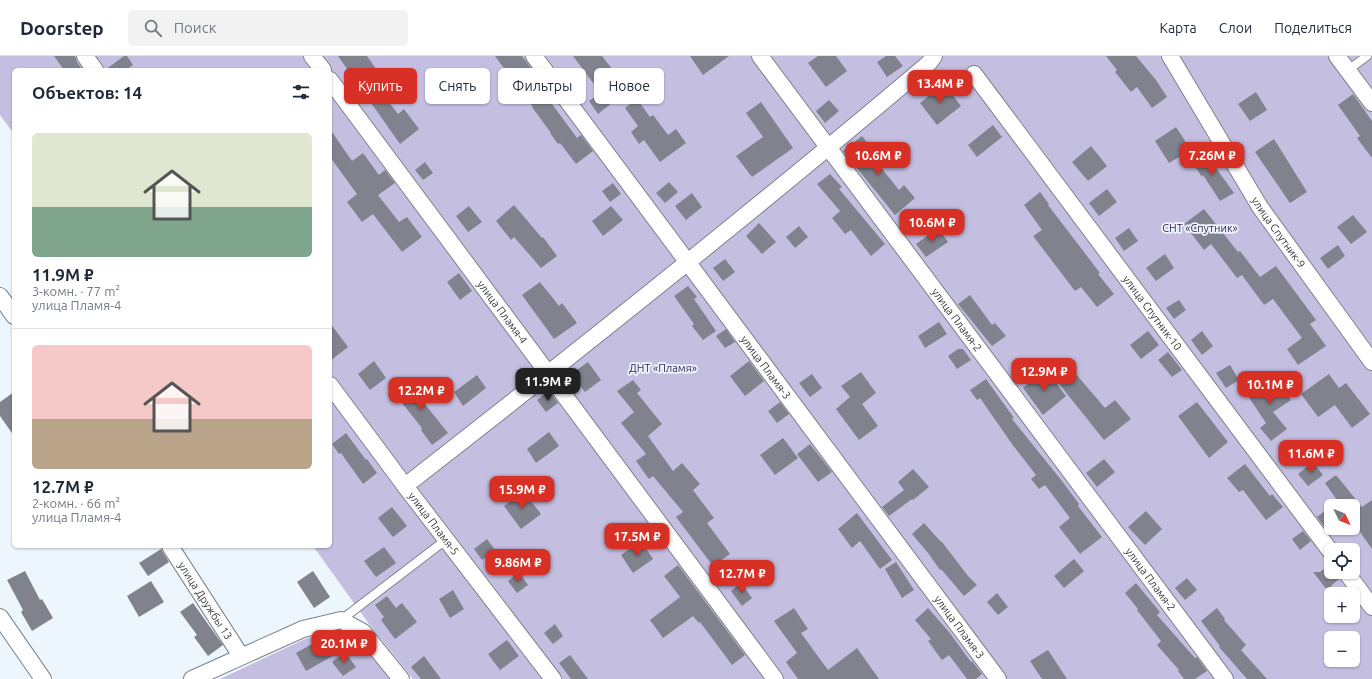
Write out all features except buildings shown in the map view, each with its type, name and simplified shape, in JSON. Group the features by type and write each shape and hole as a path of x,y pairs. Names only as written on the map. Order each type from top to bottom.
{"street":[{"path":"85,56 94,68"},
{"path":"312,56 321,68"},
{"name":"улица Пламя-3","path":"534,56 998,679"},
{"name":"улица Пламя-2","path":"760,56 1225,679"},
{"path":"405,486 549,374 829,148 929,63 934,56"},
{"name":"улица Спутник-9","path":"1170,56 1260,207 1372,362"},
{"path":"1337,56 1372,103"},
{"name":"улица Спутник-10","path":"974,74 1324,543"},
{"name":"улица Пламя-4","path":"332,83 776,679"},
{"path":"0,296 12,313"},
{"name":"улица Пламя-5","path":"332,388 405,486 553,679"},
{"name":"улица Дружбы 13","path":"171,548 241,656"},
{"path":"1351,579 1372,607"},
{"path":"0,617 43,679"},
{"path":"192,679 303,629 341,620 363,632 401,679"}],"lane":[{"path":"1348,70 1367,56"},
{"path":"341,620 446,539"}],"green space":[{"name":"ДНТ «Пламя»","path":"0,56 1372,56 1372,679 413,679 369,624 314,548 332,548 332,68 12,68 12,131 0,115"},
{"path":"334,630 361,642 390,679 220,679 305,639"}],"park label":[{"name":"СНТ «Спутник»","path":"1200,228"}]}
